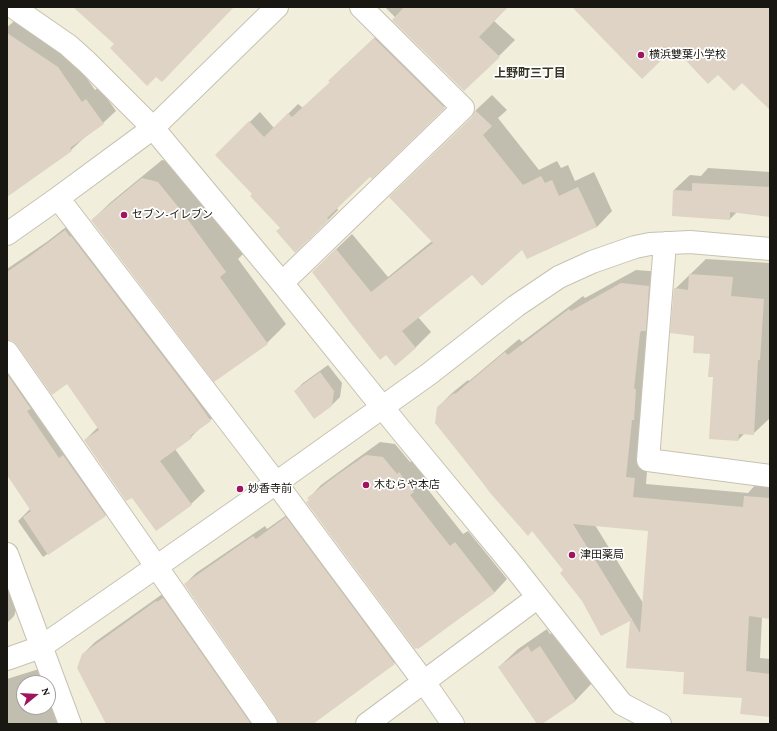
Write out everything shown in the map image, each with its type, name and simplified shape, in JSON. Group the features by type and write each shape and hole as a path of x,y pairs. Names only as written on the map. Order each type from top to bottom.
{"street":[{"path":"7,234 153,128 277,7"},
{"path":"282,283 463,108 361,7"},
{"path":"12,10 56,37 77,54 153,128 282,283 538,597 622,704 634,724"},
{"path":"58,198 276,483 424,682 453,724"},
{"path":"7,659 41,647 429,374 516,306 559,277 592,262 635,247 650,244 690,242 770,249"},
{"path":"665,243 648,460 770,476"},
{"path":"7,352 266,724"},
{"path":"7,554 70,724"},
{"path":"367,724 538,597"},
{"path":"622,704 660,724"}],"building":[{"path":"73,7 234,7 162,82 156,77 147,86 110,48 114,44"},
{"path":"404,7 508,7 479,37 500,57 464,91 392,20"},
{"path":"572,7 770,7 770,110 742,83 734,91 718,75 708,84 674,48 642,79"},
{"path":"7,33 58,67 82,102 86,99 104,124 70,148 72,151 7,197"},
{"path":"374,38 445,108 372,179 370,177 327,218 329,220 295,253 276,231 280,228 250,196 252,194 215,155 249,121 264,137 288,113 292,117"},
{"path":"475,110 492,126 483,135 523,185 541,176 545,183 552,180 559,196 578,187 597,227 527,259 522,250 482,286 472,275 402,331 416,348 395,366 386,355 380,360 312,272 336,249 371,292 433,243 389,197 472,117"},
{"path":"142,178 158,182 183,213 226,272 220,277 268,344 214,382 91,220"},
{"path":"692,183 770,187 770,217 730,212 730,220 672,216 673,190 692,191"},
{"path":"65,230 211,421 190,436 192,438 160,461 192,505 156,531 132,498 126,501 84,440 99,430 67,384 52,395 17,345 13,341 7,340 7,272"},
{"path":"689,274 733,277 731,296 764,299 760,360 758,360 754,435 739,434 738,441 709,439 713,377 708,377 710,354 693,353 694,336 670,333 674,288 688,290"},
{"path":"621,283 649,286 646,331 641,331 640,333 634,389 636,389 634,420 632,420 626,477 635,478 633,497 743,507 744,496 770,498 770,619 749,616 746,671 770,674 770,717 740,714 742,698 683,694 684,672 626,668 630,621 601,636 582,601 560,573 563,570 532,531 528,536 491,494 435,423 437,407 454,393 455,394 505,352 508,355 569,309 571,311","holes":["573,524 648,531 640,633"]},
{"path":"320,372 334,391 332,406 314,419 294,391"},
{"path":"7,374 31,409 27,411 59,458 63,455 106,516 48,555 23,517 31,511 7,475"},
{"path":"366,455 383,457 397,474 399,472 414,492 410,495 450,546 455,542 495,593 418,649 415,649 306,502 309,500 307,498"},
{"path":"286,517 395,664 313,724 278,724 276,717 184,584 253,536 256,539"},
{"path":"163,598 251,724 106,724 77,668 82,654 156,601 157,602"},
{"path":"528,646 531,652 540,646 576,701 542,724 537,724 498,667"}],"place":[{"name":"横浜雙葉小学校","path":"641,55"},
{"name":"セブン-イレブン","path":"124,215"},
{"name":"木むらや本店","path":"366,485"},
{"name":"妙香寺前","path":"240,489"},
{"name":"津田薬局","path":"572,555"}],"district":[{"name":"上野町三丁目","path":"530,73"}]}
